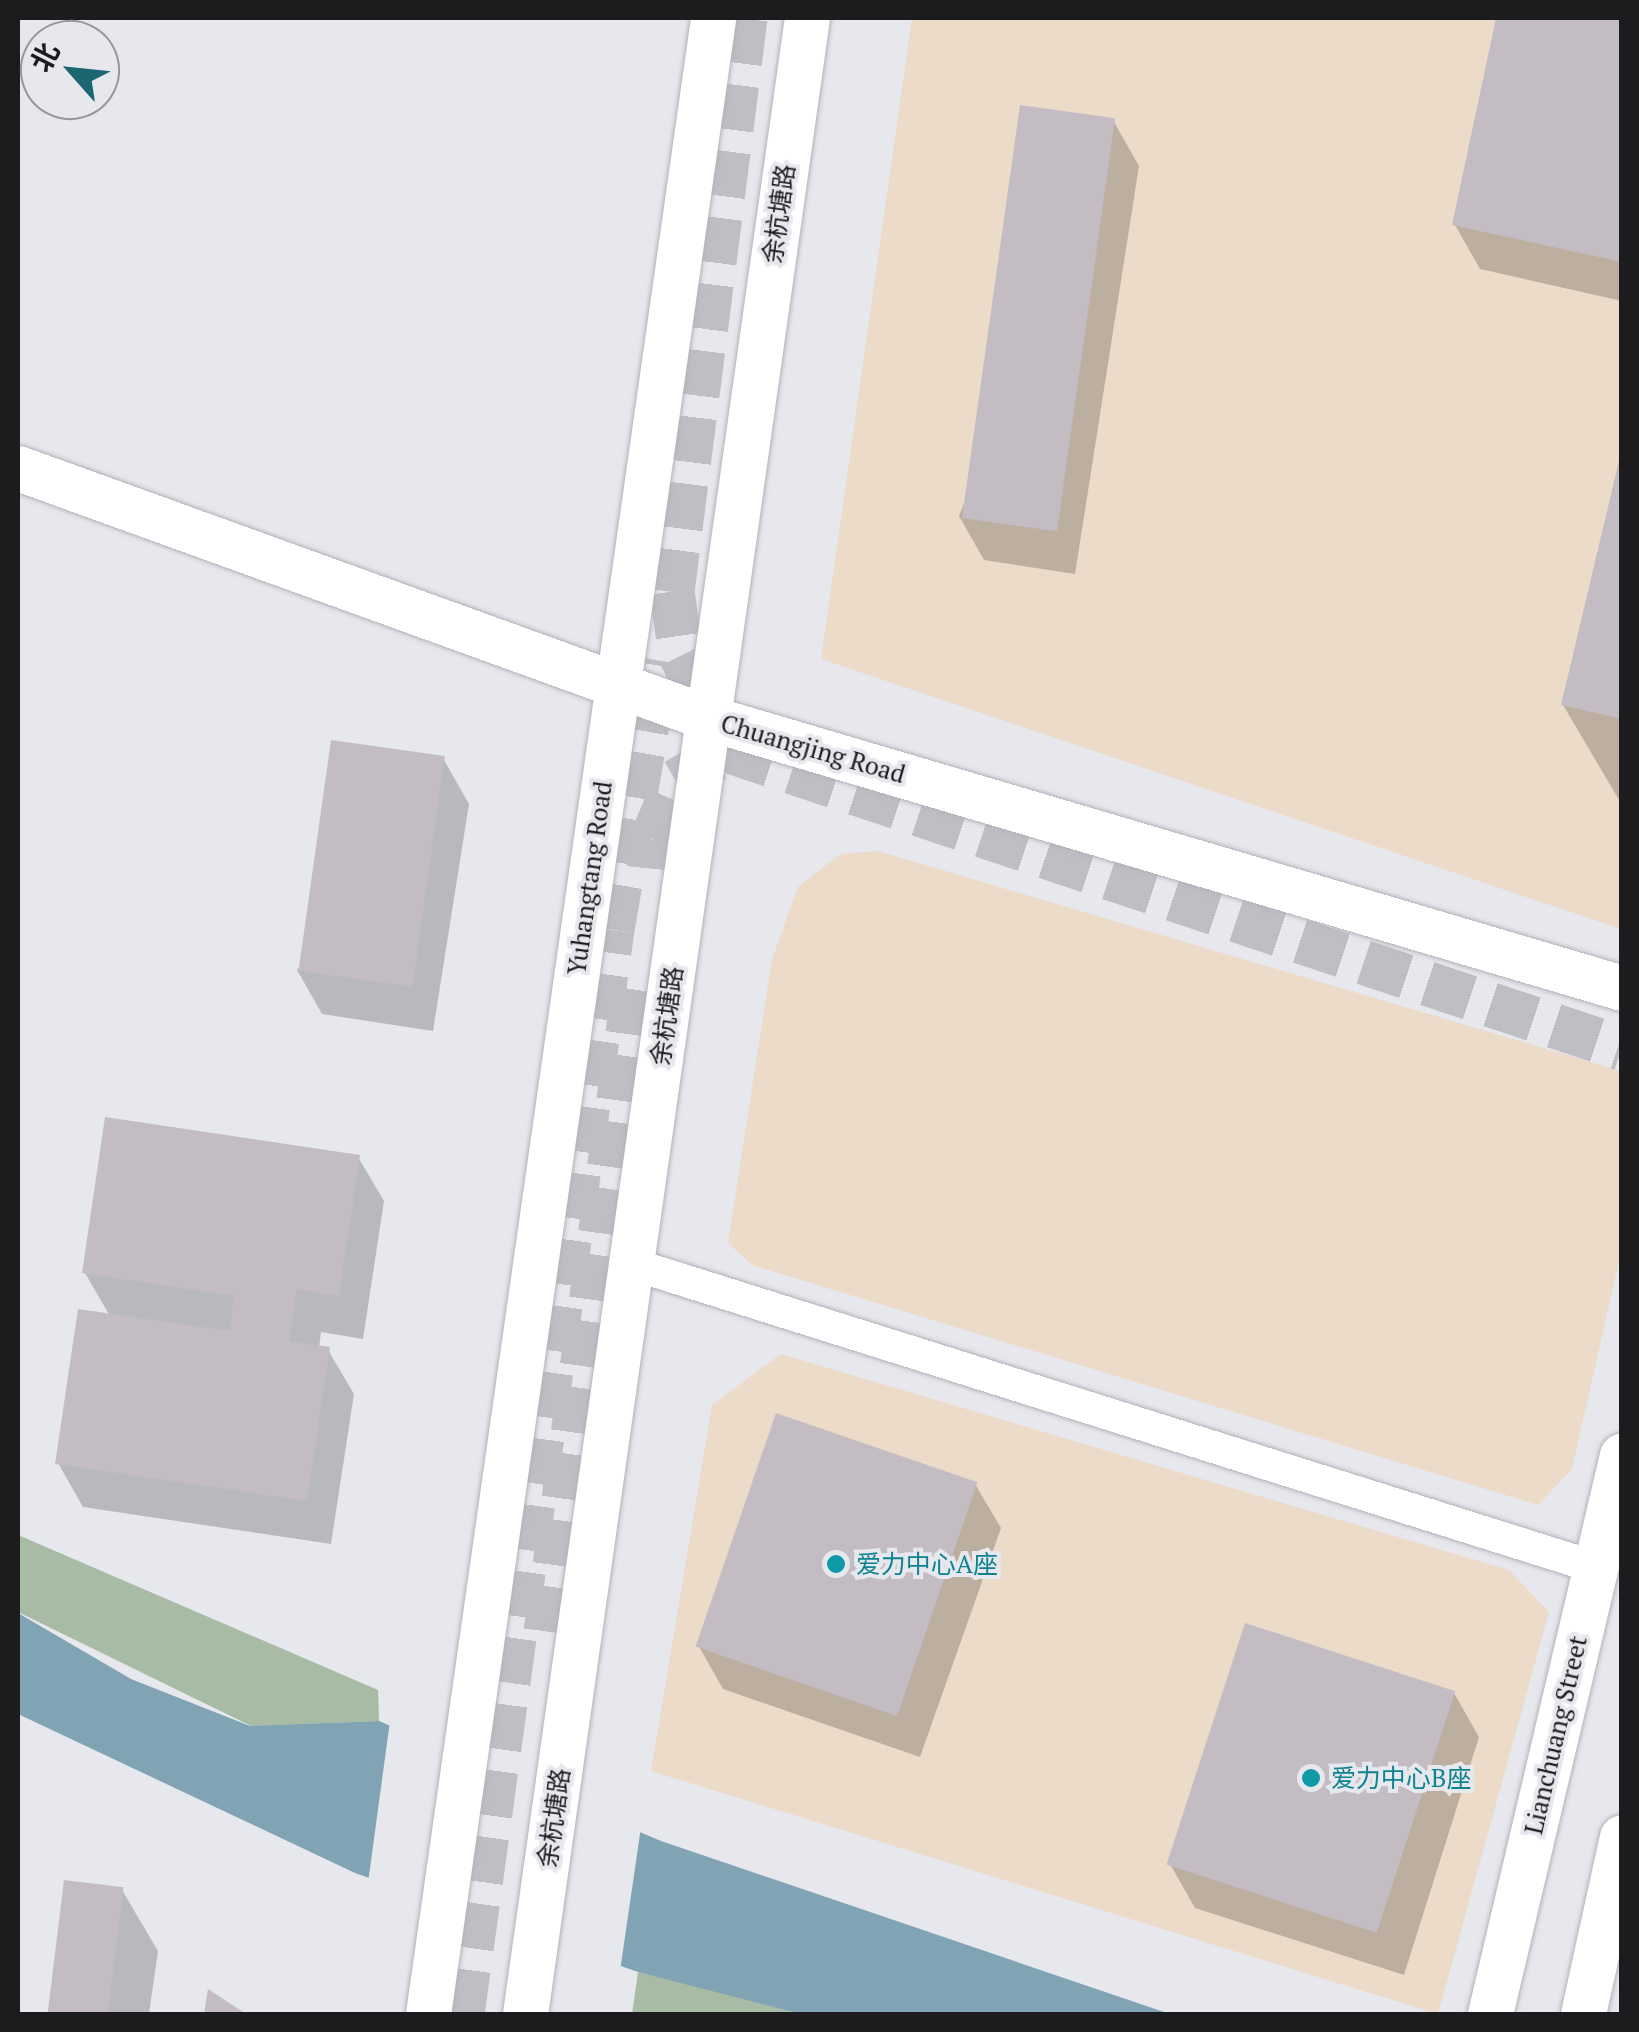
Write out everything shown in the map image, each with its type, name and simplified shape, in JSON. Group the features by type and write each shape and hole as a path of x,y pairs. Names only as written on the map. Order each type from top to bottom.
{"main road":[{"name":"Yuhangtang Road","path":"428,2014 712,18"},
{"name":"余杭塘路","path":"525,2014 807,18"},
{"name":"Chuangjing Road","path":"18,468 709,718 1622,988"},
{"name":"Lianchuang Street","path":"1490,2014 1622,1454"},
{"path":"1582,2014 1622,1837"}],"street":[{"path":"632,1264 1595,1567"}],"shaded area":[{"path":"912,18 1621,18 1621,929 821,659"},
{"path":"878,851 1621,1071 1621,1252 1572,1469 1538,1505 752,1265 728,1243 772,959 798,887 840,854"},
{"path":"781,1354 1509,1570 1549,1612 1438,2014 651,1771 712,1405"}],"green space":[{"path":"18,1535 378,1690 379,1721 251,1726 18,1612"},
{"path":"638,1972 720,1992 801,2014 632,2014"}],"water":[{"path":"18,1613 131,1679 250,1726 379,1721 661,1841 1170,2014 801,2014 638,1972 355,1873 18,1714"}],"pier":[{"path":"390,1721 641,1827 620,1971 368,1883"}],"building":[{"path":"1496,18 1622,18 1622,262 1452,225"},
{"path":"1020,105 1115,118 1057,531 962,518"},
{"path":"1622,448 1622,719 1561,705"},
{"path":"331,740 445,756 412,987 299,971"},
{"path":"105,1117 360,1155 339,1296 297,1289 289,1341 330,1347 307,1501 55,1464 78,1309 230,1331 234,1296 82,1273"},
{"name":"爱力中心A座","path":"776,1413 977,1482 897,1716 696,1647"},
{"name":"爱力中心B座","path":"1245,1623 1455,1691 1377,1933 1167,1865"},
{"path":"64,1880 124,1887 108,2014 48,2014"},
{"path":"208,1989 246,2014 204,2014"}],"tunnel":[{"path":"745,18 672,591 681,655 728,750 1622,1048"},
{"path":"462,2014 612,929 658,660"},
{"path":"649,868 652,839 676,781 727,751"},
{"path":"546,1631 635,981"}],"place":[{"name":"爱力中心A座","path":"836,1564"},
{"name":"爱力中心B座","path":"1311,1778"}]}
